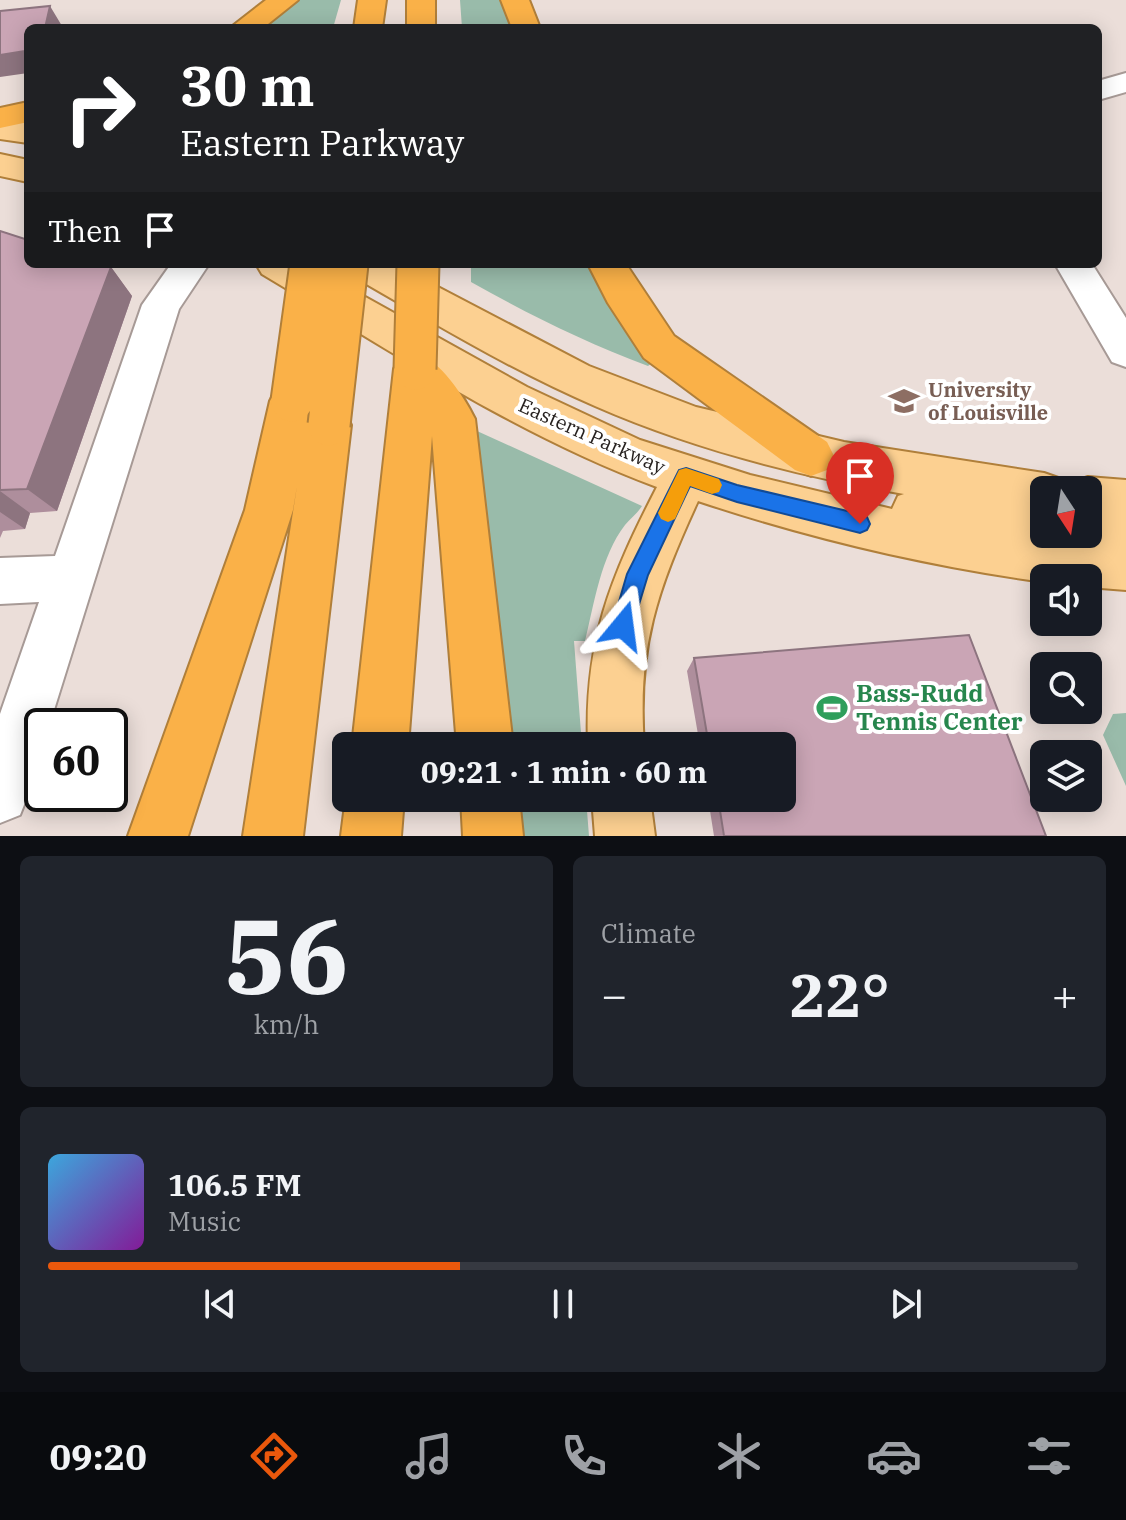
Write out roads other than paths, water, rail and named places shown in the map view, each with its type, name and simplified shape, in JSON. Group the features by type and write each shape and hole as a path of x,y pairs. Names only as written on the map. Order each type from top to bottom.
{"highway":[{"path":"250,24 284,0"},
{"path":"369,24 372,0"},
{"path":"421,0 421,24"},
{"path":"515,0 524,24"},
{"path":"0,118 24,113"},
{"path":"273,836 310,413 311,268"},
{"path":"158,836 269,510 310,413 346,268"},
{"path":"381,732 407,476 418,268"},
{"path":"609,268 622,293 659,347 811,456"},
{"path":"415,369 453,419 484,732"},
{"path":"371,836 374,812"},
{"path":"491,812 493,836"}],"main road":[{"path":"0,129 24,132"},
{"path":"0,165 24,170"},
{"path":"0,192 24,192"},
{"name":"Eastern Parkway","path":"282,268 532,411 596,442 686,476 777,504 971,550 1073,564 1126,566"},
{"path":"369,268 520,350 607,392 709,430 811,456 912,476 1030,492"},
{"path":"615,732 612,707 615,652 638,574 686,476"},
{"path":"1102,499 1126,501"},
{"path":"777,504 924,512 1030,527"},
{"path":"1102,530 1126,529"},
{"path":"622,812 625,836"}],"street":[{"path":"1102,90 1126,82"},
{"path":"0,795 161,305 188,268"},
{"path":"1075,268 1126,351"},
{"path":"0,581 71,578"}],"place":[{"name":"University of Louisville","path":"904,401"},
{"name":"Bass-Rudd Tennis Center","path":"832,708"}]}
